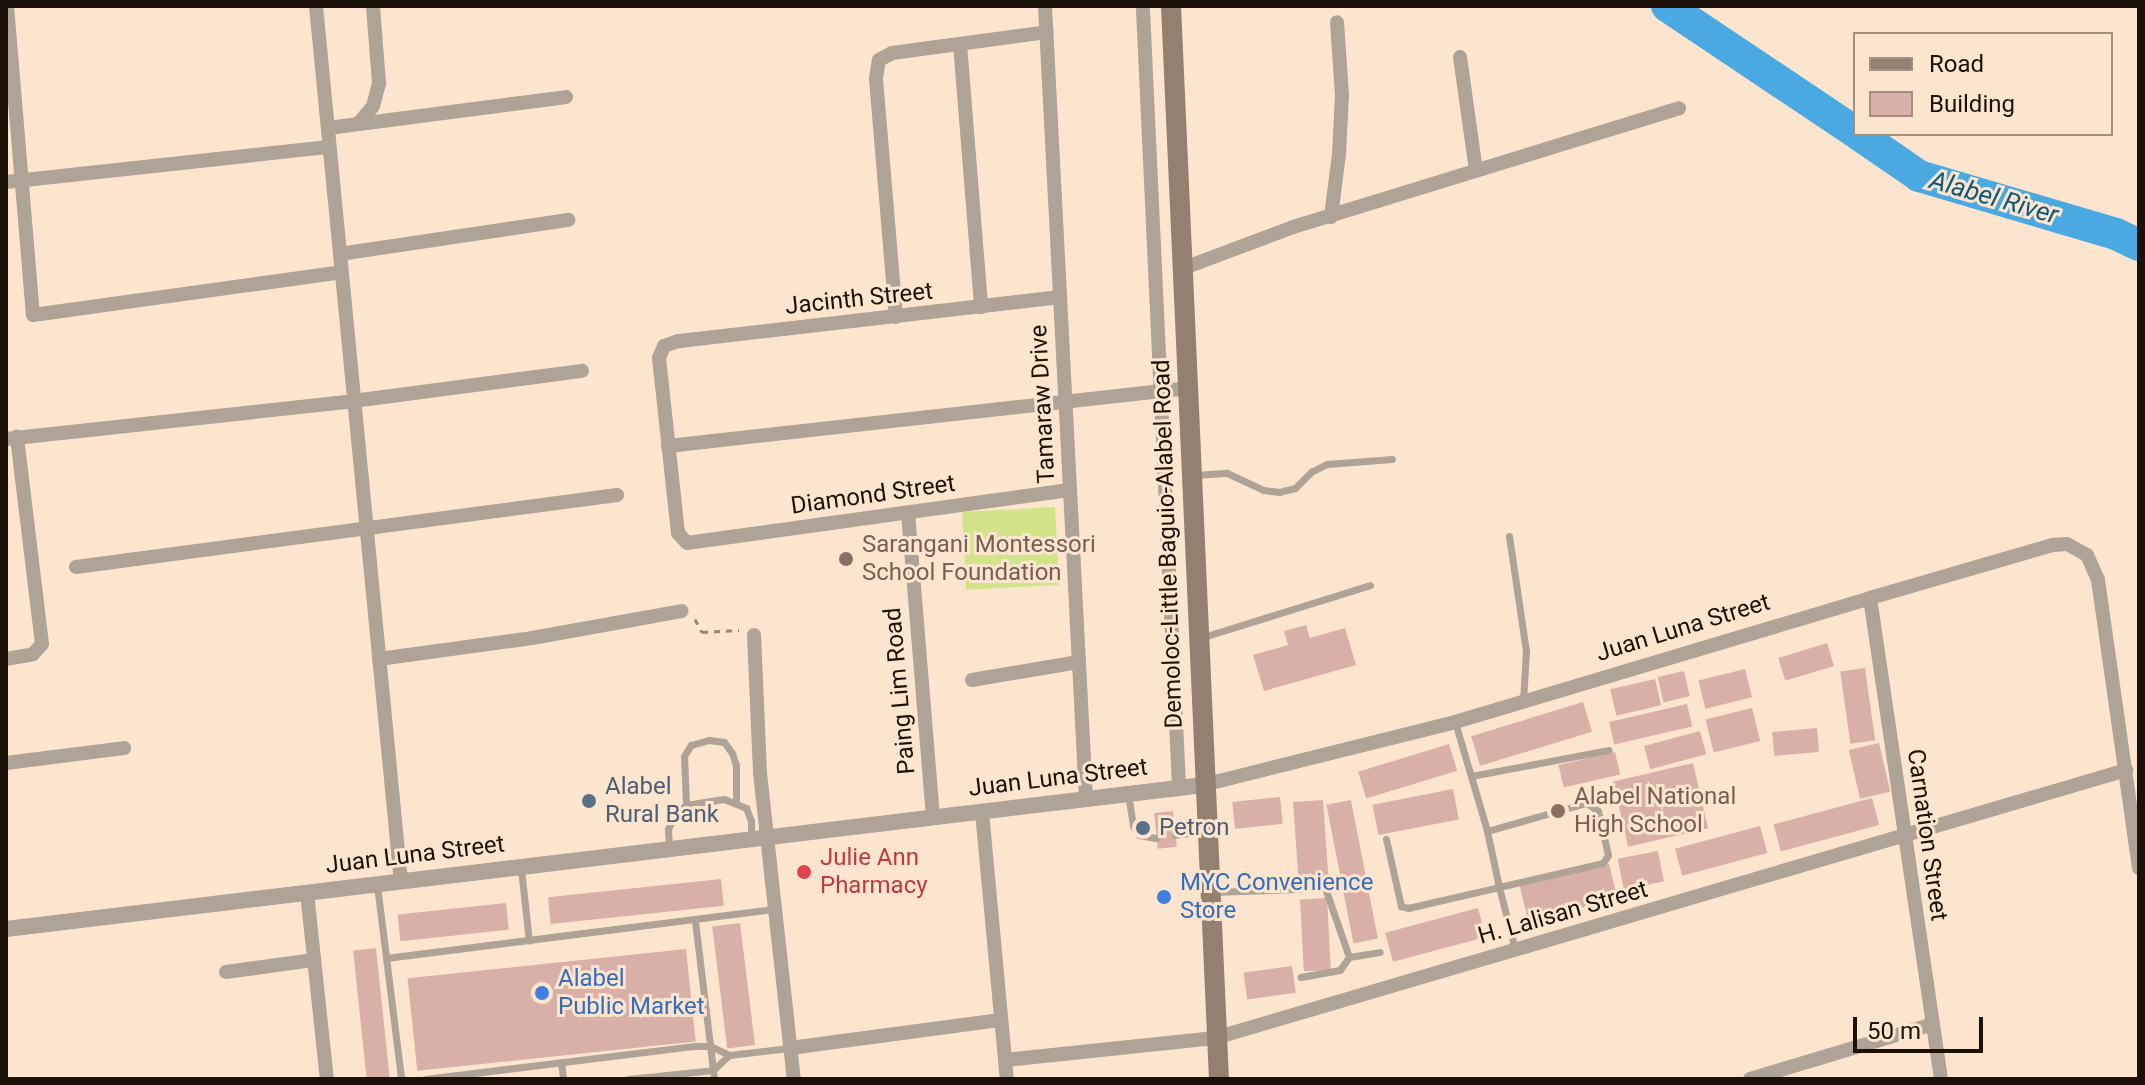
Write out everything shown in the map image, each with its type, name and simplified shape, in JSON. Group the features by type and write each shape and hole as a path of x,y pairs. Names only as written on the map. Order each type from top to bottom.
{"main road":[{"name":"Demoloc-Little Baguio-Alabel Road","path":"1171,6 1203,785 1219,1079"}],"street":[{"path":"7,6 33,315 341,272"},
{"path":"316,6 401,882"},
{"path":"358,124 373,106 379,83 373,6"},
{"name":"Tamaraw Drive","path":"1045,6 1086,799"},
{"path":"1143,9 1179,788"},
{"path":"1331,217 1342,95 1337,22"},
{"path":"896,317 876,67 879,60 892,53 1047,32"},
{"path":"960,44 981,307"},
{"path":"1460,57 1476,171"},
{"path":"328,128 566,97"},
{"path":"1184,268 1246,243 1679,108"},
{"path":"6,182 329,147"},
{"path":"340,254 568,220"},
{"name":"Jacinth Street","path":"668,446 659,358 664,346 678,341 1060,297"},
{"path":"6,659 33,654 42,644 12,438 353,401 582,371"},
{"path":"668,446 1189,388"},
{"name":"Diamond Street","path":"668,446 678,533 683,541 1069,490"},
{"path":"76,567 366,531 617,495"},
{"name":"Paing Lim Road","path":"908,513 933,818"},
{"name":"Juan Luna Street","path":"6,929 1203,785 1455,722 2053,545 2067,544 2087,555 2098,580 2126,770"},
{"name":"Carnation Street","path":"1870,598 1941,1079"},
{"path":"379,659 532,638 682,611"},
{"path":"754,635 758,839 774,909 794,1079"},
{"path":"972,680 1078,662"},
{"path":"6,763 124,748"},
{"path":"2126,770 2139,868"},
{"name":"H. Lalisan Street","path":"1005,1060 1215,1038 2126,770"},
{"path":"982,812 1007,1079"},
{"path":"307,893 327,1079"},
{"path":"226,972 314,960"},
{"path":"790,1048 1001,1020"},
{"path":"1750,1079 1933,1024"}],"lane":[{"path":"1192,476 1227,473 1263,490 1279,492 1295,488 1311,472 1327,464 1392,459"},
{"path":"1509,536 1526,651 1523,701"},
{"path":"1198,638 1370,585"},
{"path":"1455,722 1487,831 1515,950"},
{"path":"686,805 684,756 691,745 709,740 724,742 732,753 736,765 736,802"},
{"path":"1471,776 1609,750"},
{"path":"1128,794 1133,826 1139,835 1156,838"},
{"path":"669,849 668,829 675,814 686,805 724,799 746,808 758,820"},
{"path":"1386,839 1401,906 1408,908 1603,863 1608,855 1598,811 1586,803 1487,831"},
{"path":"1175,835 1206,831"},
{"path":"521,867 529,941"},
{"path":"377,885 401,1079"},
{"path":"1210,892 1325,888 1349,957"},
{"path":"386,958 774,909"},
{"path":"695,921 713,1074"},
{"path":"1301,977 1340,970 1349,957 1380,952"},
{"path":"425,1079 710,1046 729,1055 790,1048"},
{"path":"628,1079 713,1074 729,1055"},
{"path":"561,1062 563,1079"}],"path":[{"path":"682,611 692,613 702,632 737,630 754,635"}],"green space":[{"path":"1055,507 1059,585 966,590 962,512"}],"building":[{"path":"1306,625 1310,638 1345,628 1356,665 1264,691 1253,655 1288,645 1284,631"},
{"path":"1827,643 1834,666 1785,681 1778,658"},
{"path":"1865,668 1875,740 1850,744 1840,671"},
{"path":"1745,669 1752,697 1705,709 1698,681"},
{"path":"1684,671 1690,696 1664,702 1658,677"},
{"path":"1655,679 1661,705 1616,716 1610,689"},
{"path":"1583,702 1592,732 1480,766 1471,736"},
{"path":"1687,704 1692,726 1614,744 1609,722"},
{"path":"1752,708 1760,741 1714,753 1705,720"},
{"path":"1817,728 1819,752 1774,756 1772,732"},
{"path":"1700,731 1706,754 1650,769 1644,746"},
{"path":"1879,743 1890,792 1860,799 1849,750"},
{"path":"1449,744 1457,771 1366,799 1358,772"},
{"path":"1615,752 1620,774 1564,787 1558,765"},
{"path":"1693,763 1708,828 1628,847 1613,781"},
{"path":"1453,789 1459,819 1378,835 1373,805"},
{"path":"1280,797 1283,824 1235,829 1232,802"},
{"path":"1872,798 1879,825 1781,851 1773,824"},
{"path":"1323,800 1328,877 1298,879 1293,802"},
{"path":"1351,800 1378,938 1353,943 1326,805"},
{"path":"1173,811 1177,847 1158,849 1154,813"},
{"path":"1760,826 1767,853 1682,876 1675,849"},
{"path":"1658,851 1664,881 1624,889 1618,859"},
{"path":"1609,864 1618,899 1528,921 1520,886"},
{"path":"721,879 724,906 551,924 548,897"},
{"path":"1327,898 1331,970 1304,971 1300,899"},
{"path":"506,903 509,930 400,941 398,914"},
{"path":"1478,908 1486,937 1393,962 1385,933"},
{"path":"740,923 755,1045 727,1048 712,926"},
{"path":"376,948 390,1079 367,1079 353,950"},
{"path":"686,949 696,1041 417,1071 408,978"},
{"path":"1292,966 1296,993 1247,1000 1243,973"}],"waterway":[{"name":"Alabel River","path":"1667,6 1853,131"},
{"name":"Alabel River","path":"1861,136 1919,176 2116,234 2139,245"}],"place":[{"name":"Sarangani Montessori School Foundation","path":"846,559"},
{"name":"Alabel Rural Bank","path":"589,801"},
{"name":"Alabel National High School","path":"1558,811"},
{"name":"Petron","path":"1143,828"},
{"name":"Julie Ann Pharmacy","path":"804,872"},
{"name":"MYC Convenience Store","path":"1164,897"},
{"name":"Alabel Public Market","path":"542,993"}]}
